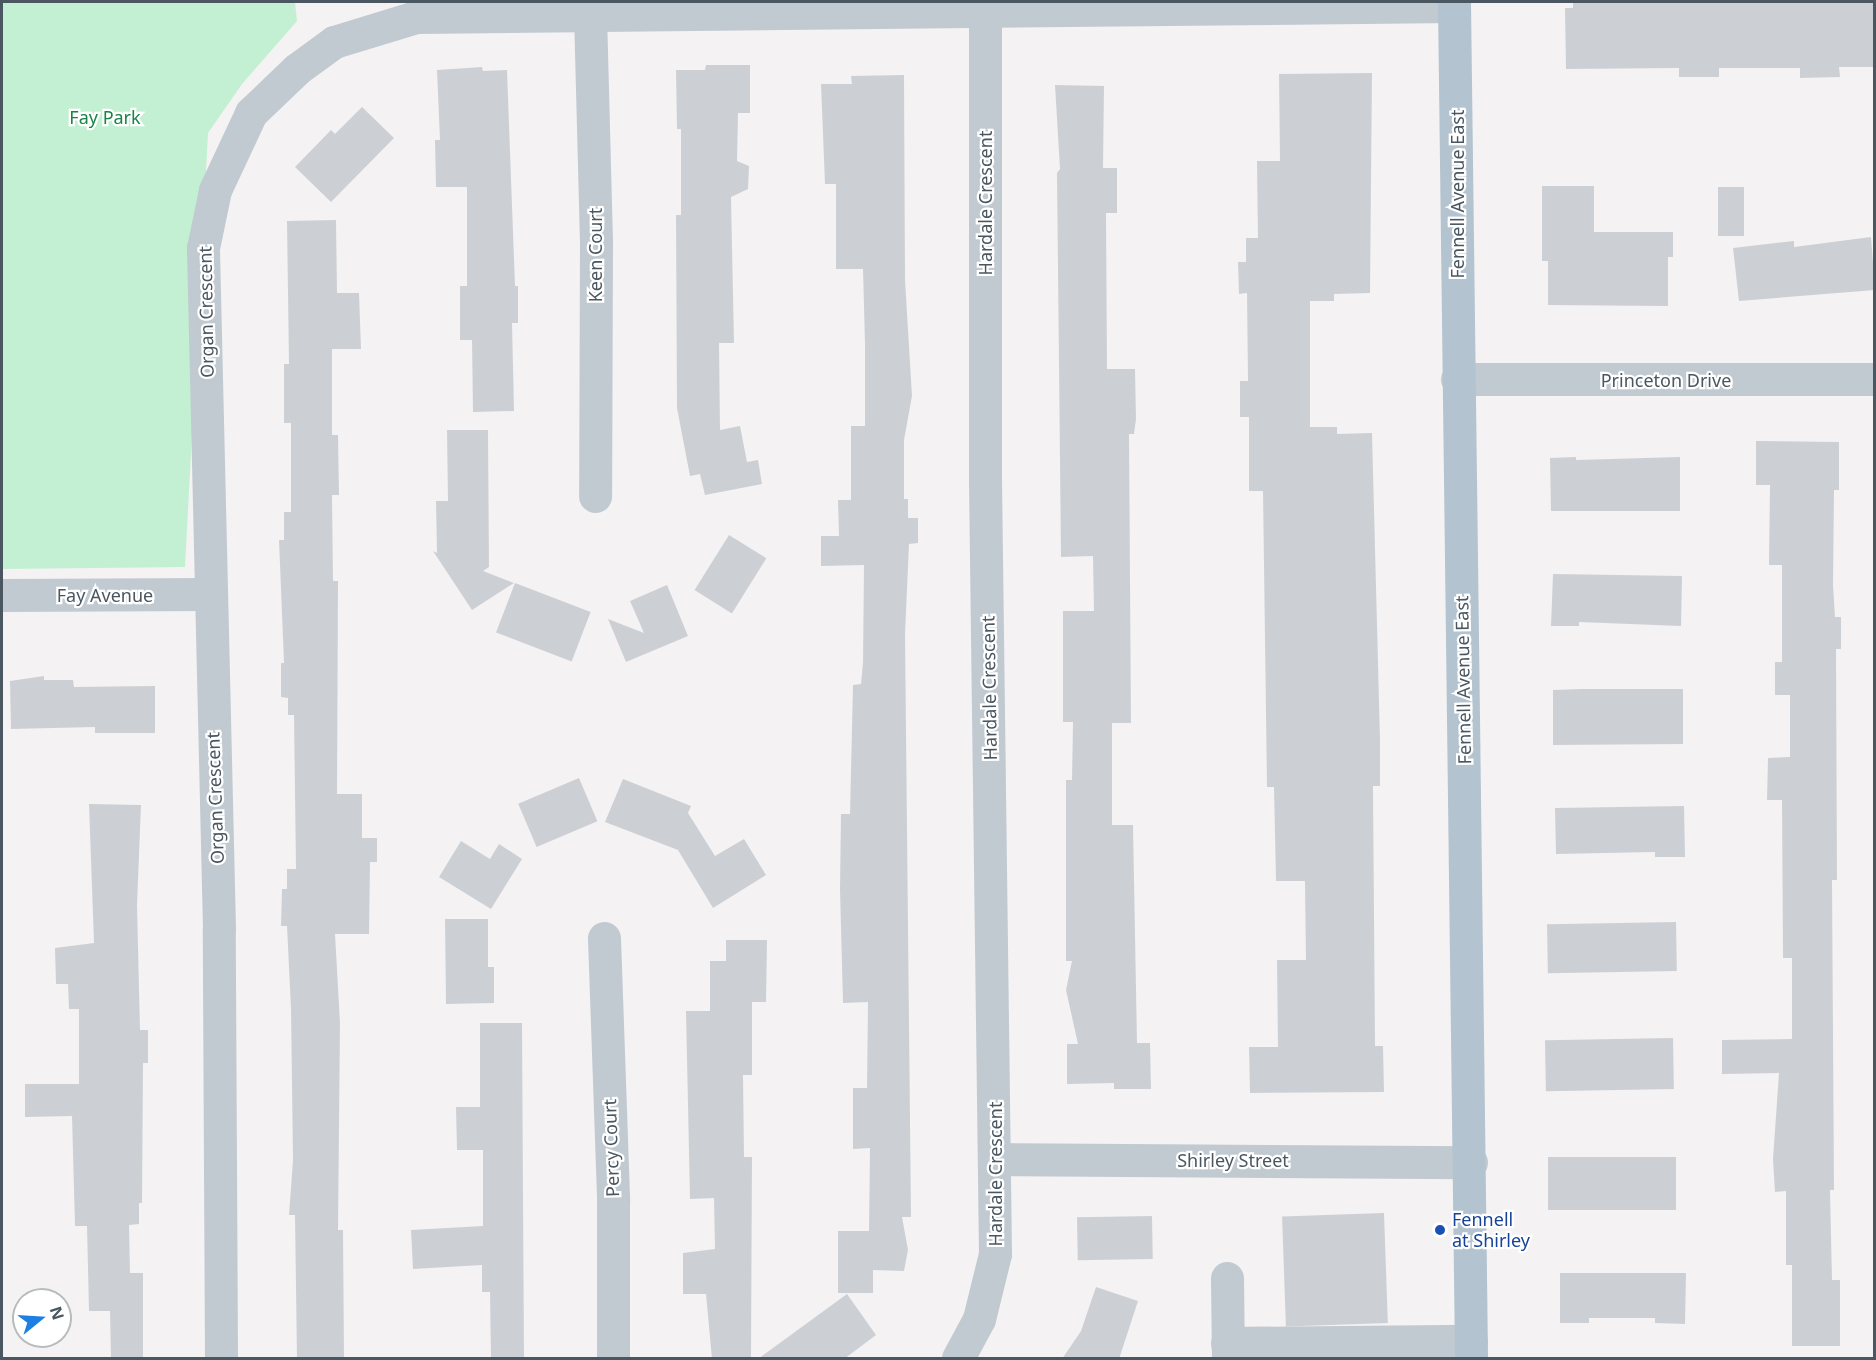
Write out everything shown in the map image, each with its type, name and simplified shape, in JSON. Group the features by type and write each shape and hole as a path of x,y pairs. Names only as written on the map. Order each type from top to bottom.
{"main road":[{"name":"Fennell Avenue East","path":"1454,4 1457,379 1471,1162 1471,1350"}],"street":[{"name":"Organ Crescent","path":"221,1359 219,929 209,594 207,312 203,248 214,190 251,113 297,69 334,42 416,17 590,13 985,11 1454,4"},
{"name":"Hardale Crescent","path":"958,1359 979,1319 994,1269 995,1159 985,482 985,11"},
{"name":"Keen Court","path":"590,13 596,242 596,496"},
{"name":"Princeton Drive","path":"1457,379 1875,379"},
{"name":"Fay Avenue","path":"2,596 209,594"},
{"name":"Percy Court","path":"603,938 613,1202 613,1359"},
{"name":"Shirley Street","path":"995,1159 1471,1162"},
{"path":"1227,1278 1228,1351 1471,1350"}],"green space":[{"name":"Fay Park","path":"2,2 295,2 297,21 242,84 208,133 185,567 2,569"}],"building":[{"path":"1573,2 1875,2 1875,67 1839,67 1840,77 1800,78 1800,68 1719,68 1719,77 1679,77 1679,68 1566,69 1565,8 1573,8"},
{"path":"706,65 750,65 750,113 738,113 737,161 749,166 748,189 731,197 734,343 719,343 720,430 740,426 747,462 758,460 762,484 705,495 700,474 690,476 677,408 676,215 681,215 681,129 677,129 676,70 705,70"},
{"path":"482,67 483,71 507,70 515,286 518,286 518,323 512,323 514,411 473,412 472,340 460,340 460,286 467,286 467,187 436,187 435,140 440,140 437,70"},
{"path":"1372,73 1370,293 1334,294 1334,301 1310,301 1310,427 1337,427 1337,434 1372,433 1380,740 1380,786 1373,786 1375,1046 1383,1046 1384,1092 1250,1093 1249,1047 1278,1047 1277,960 1306,960 1305,881 1276,881 1274,787 1267,787 1263,491 1249,491 1249,417 1240,417 1240,381 1248,381 1247,293 1239,294 1238,262 1246,262 1246,238 1258,238 1257,161 1280,161 1279,74"},
{"path":"904,75 905,280 912,396 904,440 904,499 908,499 908,518 918,518 918,543 909,544 905,634 911,1217 902,1217 908,1250 904,1271 873,1270 873,1293 838,1293 838,1231 869,1231 870,1148 853,1149 853,1088 867,1088 868,1002 843,1003 840,889 841,814 850,814 853,685 861,684 863,663 864,565 821,566 821,536 839,536 838,500 851,500 851,426 865,426 865,345 863,269 836,269 836,184 825,184 821,84 852,84 851,76"},
{"path":"1055,85 1104,86 1103,168 1117,168 1117,213 1106,213 1107,369 1135,369 1136,419 1134,434 1129,434 1131,723 1112,723 1112,825 1133,825 1137,1043 1150,1043 1151,1089 1114,1089 1114,1083 1067,1084 1067,1044 1078,1044 1066,990 1072,961 1066,961 1066,780 1072,780 1073,722 1063,722 1063,611 1094,611 1093,556 1061,557 1057,173 1060,169"},
{"path":"362,107 394,138 331,202 295,167 331,130 335,134"},
{"path":"1542,186 1594,186 1594,232 1673,232 1673,257 1668,257 1668,306 1548,305 1548,261 1542,261"},
{"path":"1718,187 1744,187 1744,236 1718,236"},
{"path":"336,220 337,293 359,293 361,349 332,349 332,435 338,435 339,495 332,495 333,581 338,581 337,794 362,794 362,838 377,838 377,862 370,862 369,934 335,934 340,1023 338,1230 343,1230 344,1359 297,1359 295,1215 289,1215 293,1160 291,1009 287,926 281,926 282,889 287,889 287,869 296,869 294,715 288,715 288,698 281,697 281,663 284,663 279,540 284,540 284,512 291,512 291,423 284,423 284,364 289,364 287,221"},
{"path":"1871,237 1875,290 1739,301 1733,248 1794,241 1794,247"},
{"path":"447,430 488,430 489,567 483,571 514,583 472,610 433,551 437,553 436,501 448,501"},
{"path":"1756,441 1839,442 1839,490 1834,490 1833,585 1835,617 1841,617 1841,649 1836,649 1837,880 1832,880 1834,1190 1830,1190 1832,1280 1840,1280 1840,1346 1792,1346 1792,1265 1786,1265 1786,1191 1775,1192 1773,1159 1779,1073 1722,1074 1722,1040 1792,1039 1792,958 1783,958 1782,800 1767,800 1768,758 1790,757 1790,695 1775,695 1775,662 1782,662 1782,565 1769,565 1770,485 1756,485"},
{"path":"1576,457 1576,460 1680,457 1680,511 1551,511 1550,458"},
{"path":"729,535 766,558 732,613 695,590"},
{"path":"1553,574 1682,576 1681,626 1579,622 1579,626 1551,626"},
{"path":"515,583 591,612 572,662 496,632"},
{"path":"667,585 688,636 626,662 608,619 644,633 630,601"},
{"path":"44,676 44,680 73,680 74,687 155,686 155,733 95,733 95,727 11,729 10,681"},
{"path":"1683,689 1683,744 1553,745 1553,690"},
{"path":"579,778 597,821 537,847 518,804"},
{"path":"623,779 691,806 688,813 715,856 744,839 766,875 713,908 678,850 605,822"},
{"path":"89,804 141,805 137,905 140,1030 148,1030 148,1063 143,1063 142,1203 139,1203 139,1224 129,1225 130,1273 143,1273 143,1359 111,1359 110,1311 89,1311 87,1226 75,1226 72,1116 25,1117 25,1084 79,1084 79,1009 69,1009 68,984 56,984 55,948 94,943"},
{"path":"1684,806 1685,857 1655,857 1655,852 1556,854 1555,808"},
{"path":"461,841 490,859 499,844 522,859 491,909 439,877"},
{"path":"445,919 488,919 488,967 494,967 494,1003 446,1004"},
{"path":"1676,922 1677,971 1548,973 1547,924"},
{"path":"726,940 767,940 766,1002 752,1002 752,1075 743,1075 744,1157 752,1157 751,1359 712,1359 706,1294 683,1294 683,1253 715,1249 714,1198 690,1199 686,1011 710,1011 710,961 726,961"},
{"path":"480,1023 522,1023 524,1359 491,1359 490,1292 482,1292 482,1265 413,1269 411,1230 483,1226 483,1150 457,1150 456,1107 480,1107"},
{"path":"1673,1038 1674,1089 1546,1091 1545,1040"},
{"path":"1548,1157 1676,1157 1676,1210 1548,1210"},
{"path":"1384,1213 1388,1323 1286,1326 1282,1217"},
{"path":"1152,1216 1153,1259 1078,1260 1077,1217"},
{"path":"1560,1273 1686,1273 1685,1324 1655,1323 1655,1318 1589,1318 1589,1323 1560,1323"},
{"path":"1096,1287 1138,1301 1119,1359 1062,1359 1081,1331"},
{"path":"847,1294 876,1335 844,1359 758,1359"}],"place":[{"name":"Fennell at Shirley","path":"1440,1230"}]}
